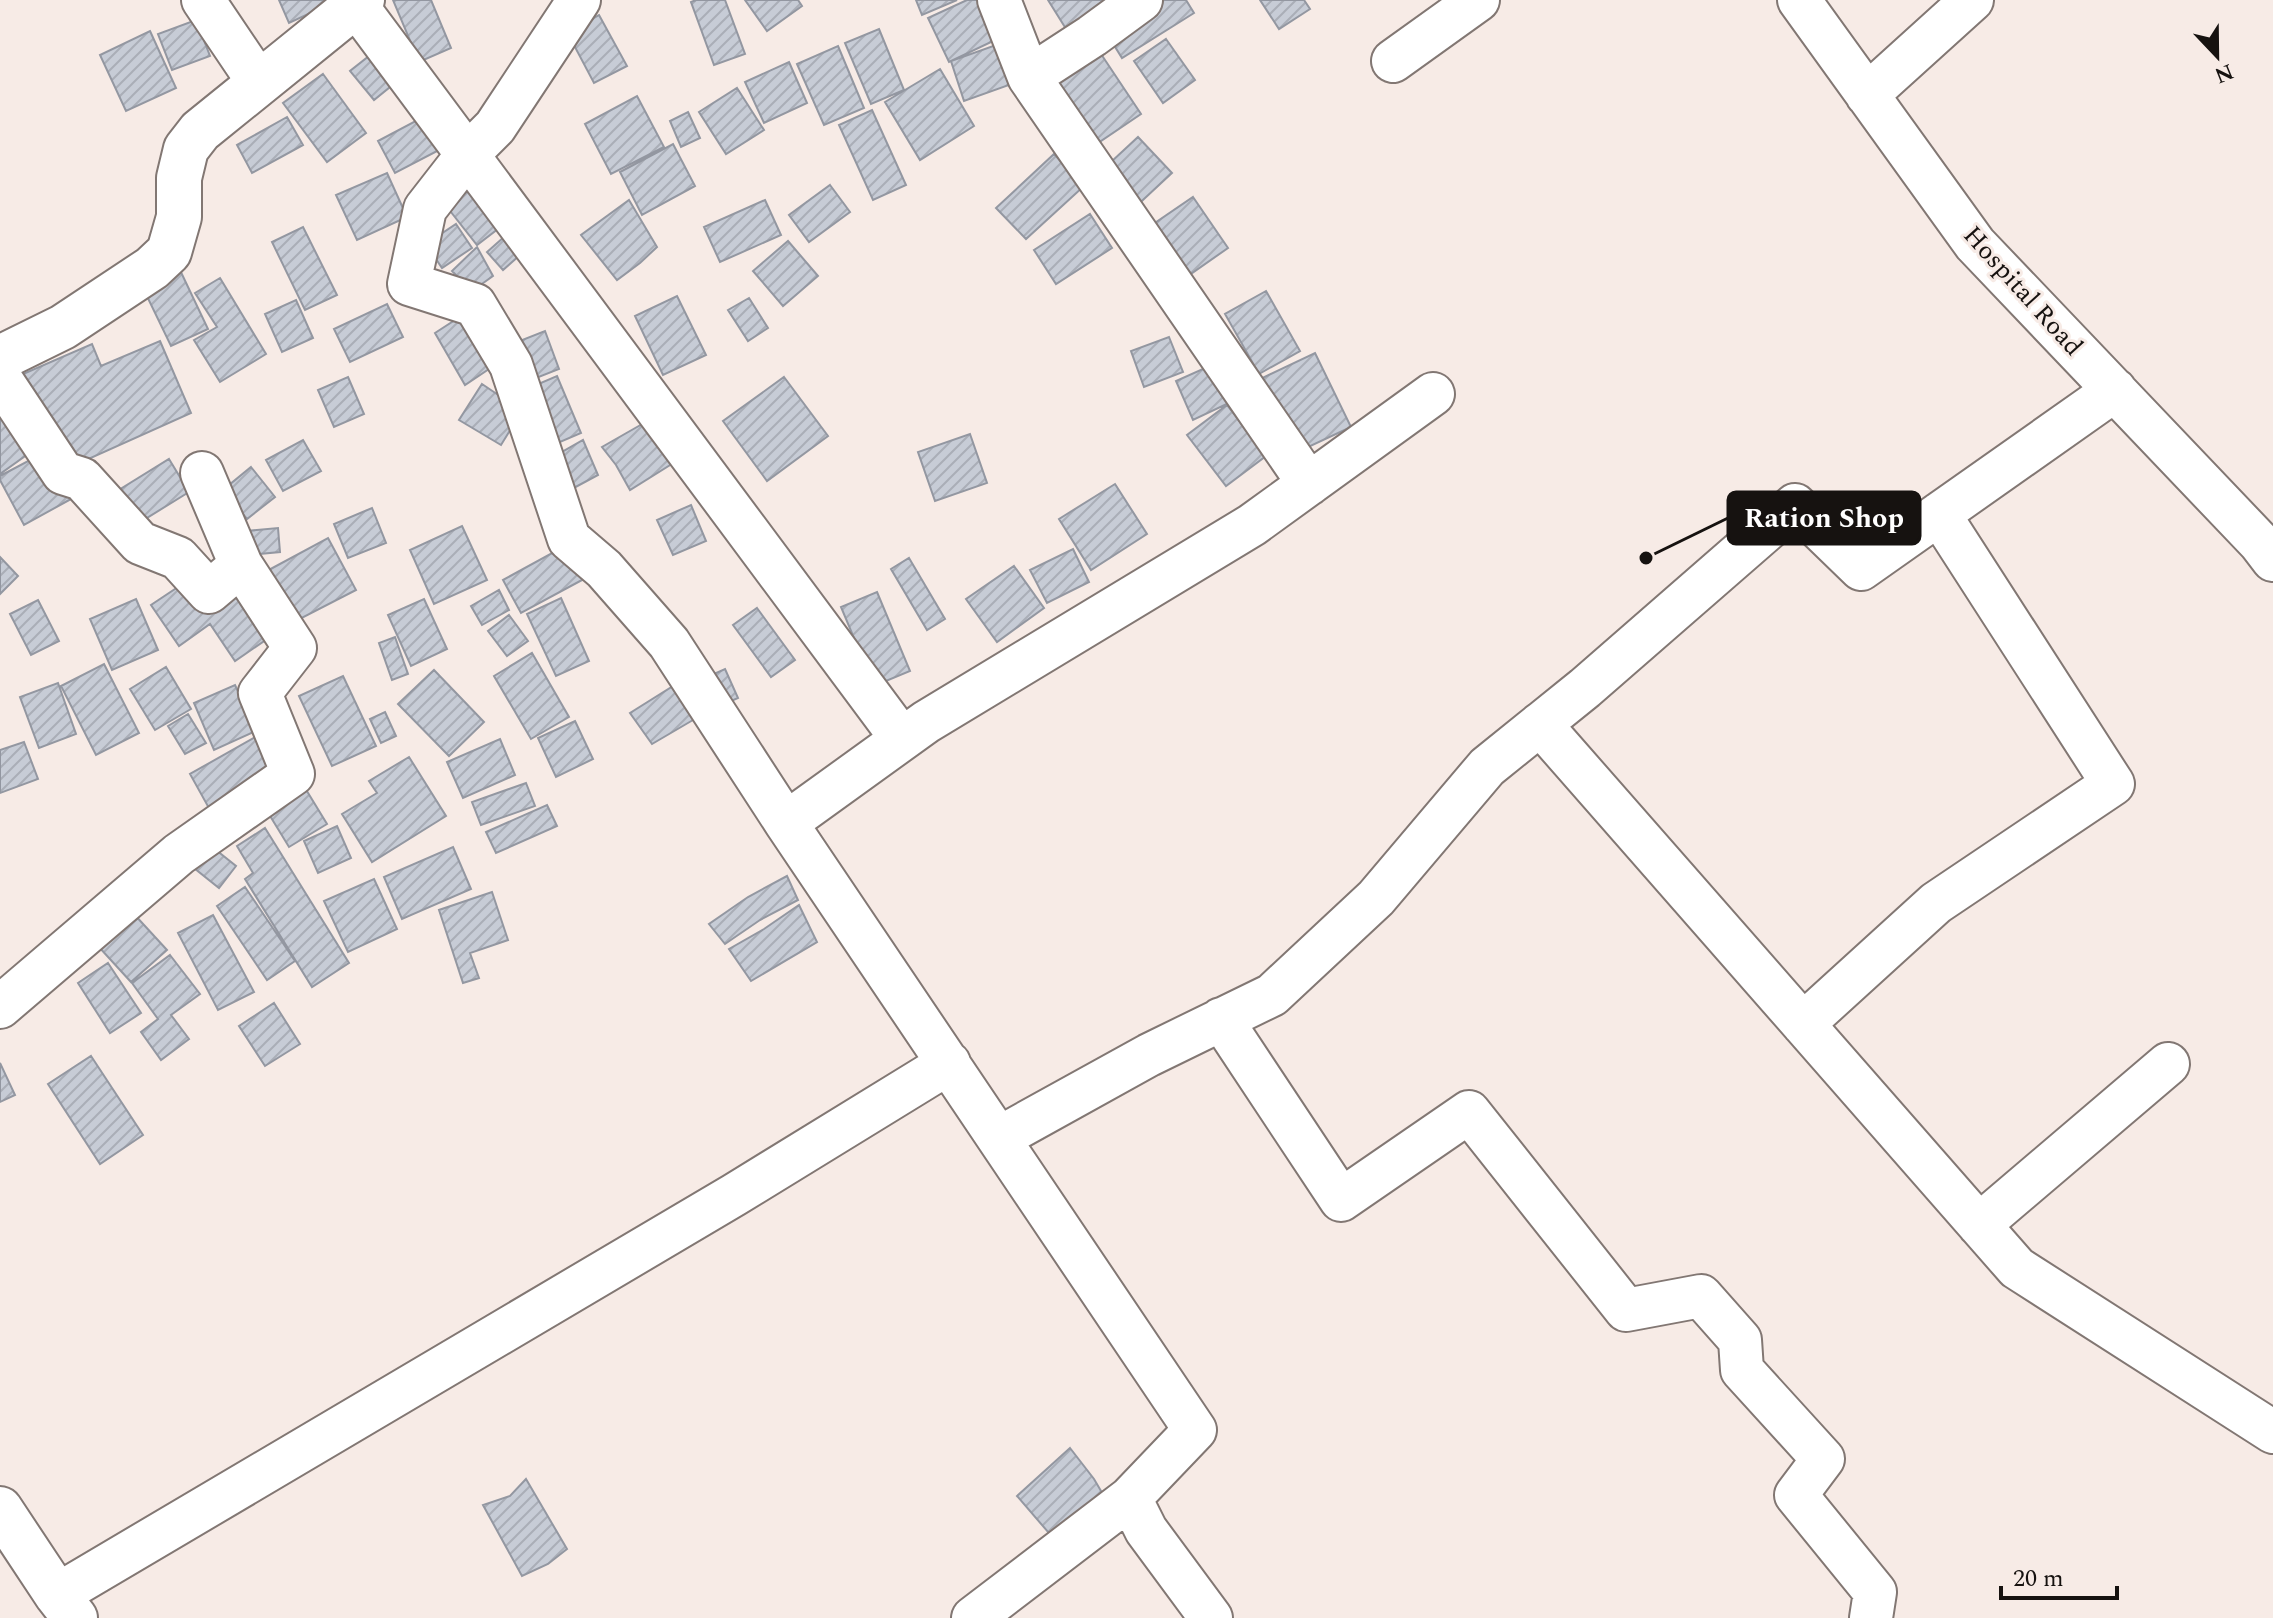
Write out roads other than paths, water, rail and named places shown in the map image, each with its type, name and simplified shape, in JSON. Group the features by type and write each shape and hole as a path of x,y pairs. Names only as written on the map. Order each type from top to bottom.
{"street":[{"path":"203,0 259,83"},
{"path":"579,0 495,127 467,155 425,209 409,284 475,305 511,365 569,539 604,569 669,643 786,823 1195,1430 1130,1498 973,1618"},
{"path":"999,0 1029,77 1309,484"},
{"path":"1029,77 1141,0"},
{"path":"1393,61 1478,0"},
{"name":"Hospital Road","path":"1799,0 1975,244 2115,390 2269,543"},
{"path":"1867,95 1972,0"},
{"path":"0,358 63,327 152,268 169,252 179,217 179,178 186,149 200,131 359,3 467,155 902,739"},
{"path":"0,378 63,473 82,479 140,543 178,558 209,592 241,565"},
{"path":"999,1138 1149,1055 1272,995 1376,898 1487,767 1585,688 1795,505 1861,569 2115,390"},
{"path":"786,823 926,722 1252,525 1433,394"},
{"path":"0,1007 179,854 293,774 260,693 295,648 241,565 202,473"},
{"path":"1803,1024 1936,903 2113,784 1939,514"},
{"path":"1540,724 2017,1268 2273,1432"},
{"path":"1221,1019 1341,1200 1469,1112 1626,1310 1701,1296 1740,1340 1742,1370 1823,1459 1796,1495 1875,1592 1871,1618"},
{"path":"0,1509 66,1607 949,1063"},
{"path":"1979,1225 2168,1064"},
{"path":"1130,1498 1146,1530 1211,1618"}],"place":[{"name":"Ration Shop","path":"1646,558"}]}
